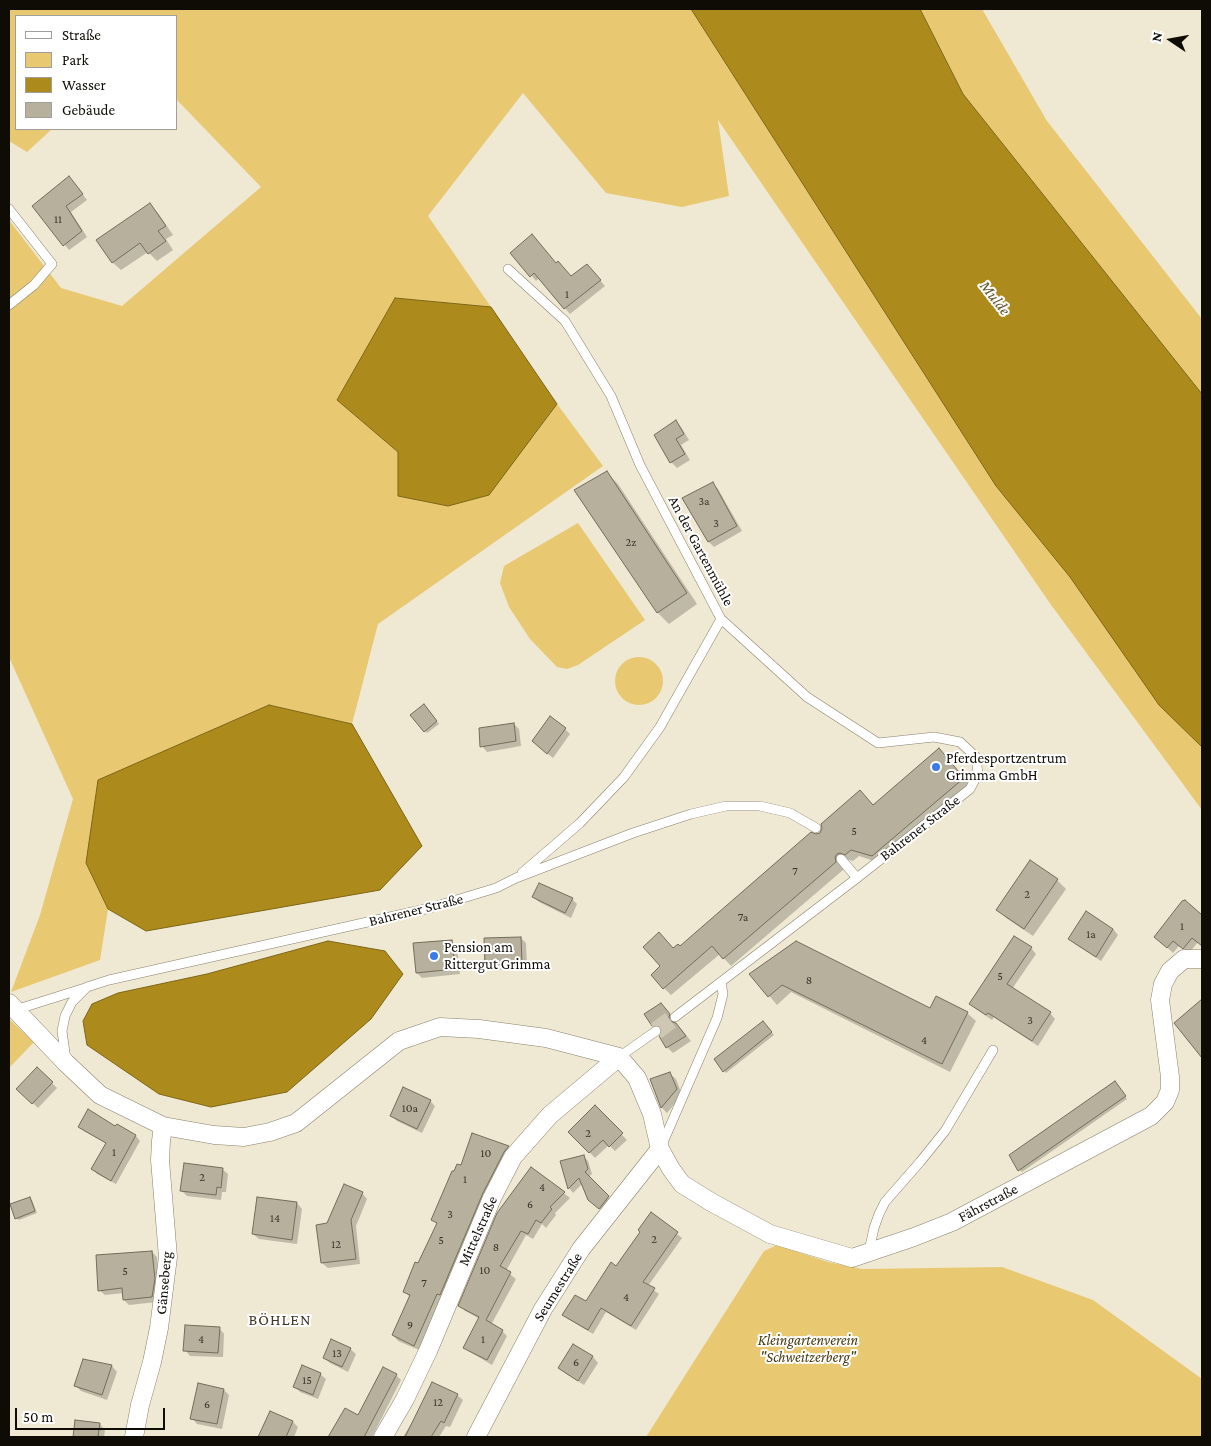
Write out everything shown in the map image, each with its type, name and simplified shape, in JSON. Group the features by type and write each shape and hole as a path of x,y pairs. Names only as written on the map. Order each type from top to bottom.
{"street":[{"name":"Fährstraße","path":"660,1149 682,1184 770,1234 852,1258 914,1237 952,1222 1150,1116 1165,1102 1170,1090 1170,1077 1160,1000 1163,984 1170,971 1184,959 1202,959"},
{"path":"12,1006 66,1063 100,1095 163,1126 214,1135 244,1137 270,1132 296,1123 399,1041 440,1027 478,1029 546,1038 619,1057 637,1078 652,1114 660,1149"},
{"name":"Mittelstraße","path":"383,1437 405,1399 428,1351 492,1198 513,1157 550,1114 619,1057"},
{"name":"Gänseberg","path":"134,1437 159,1328 168,1257 160,1160 160,1140 163,1126"},
{"name":"Seumestraße","path":"476,1437 543,1309 581,1249 660,1149"}],"lane":[{"path":"9,209 52,264 34,285 9,305"},
{"name":"An der Gartenmühle","path":"508,269 565,320 611,396 640,464 721,620 660,727 624,777 580,823 516,878"},
{"name":"Bahrener Straße","path":"675,1018 858,878 970,789 978,774 976,756 960,742 934,737 878,743 807,698 721,620"},
{"name":"Bahrener Straße","path":"12,1006 109,980 430,908 496,888 516,878 633,833 691,814 726,806 760,806 790,813 816,828"},
{"path":"840,858 858,878"},
{"path":"660,1149 717,1018 723,994 721,982"},
{"path":"66,1063 62,1030 65,1016 72,1002 87,987"},
{"path":"619,1057 656,1031"},
{"path":"869,1252 874,1228 885,1202 944,1131 993,1050"}],"green space":[{"path":"9,9 691,9 996,486 1202,736 1202,810 1049,602 718,120 729,196 682,207 606,193 523,93 428,216 491,307 395,298 337,400 398,452 398,496 448,506 534,436 557,404 603,466 378,624 352,724 269,705 86,863 108,909 100,960 11,992 40,915 73,799 9,657 9,220 61,288 122,306 261,187 178,101 178,15 15,15 15,130 51,130 27,152 9,141"},
{"path":"920,9 982,9 1047,121 1202,319 1202,394 963,94"},
{"path":"578,523 645,620 578,665 567,669 557,667 530,639 509,607 500,583 504,566"},
{"path":"639,657 648,659 656,664 661,672 663,681 661,690 656,698 648,703 639,705 630,703 622,698 617,690 615,681 617,672 622,664 630,659"},
{"path":"9,1019 34,1042 9,1068"},
{"name":"Kleingartenverein \"Schweitzerberg\"","path":"777,1245 828,1262 862,1269 1002,1267 1093,1300 1202,1379 1202,1437 646,1437 764,1251"}],"water":[{"name":"Mulde","path":"691,9 920,9 963,94 1202,394 1202,747 1159,705 1070,577 996,486"},
{"path":"395,298 491,307 557,404 489,495 448,506 398,496 398,452 337,400"},
{"path":"269,705 352,724 422,846 380,890 146,931 108,909 86,863 98,780"},
{"path":"328,941 385,951 403,974 371,1019 287,1092 211,1107 159,1094 87,1045 83,1021 92,1004 118,993 207,974"}],"building":[{"path":"69,176 83,194 66,206 82,231 63,246 32,206"},
{"path":"150,203 166,226 158,231 166,241 148,254 140,243 112,263 96,240"},
{"path":"532,234 556,263 558,261 571,276 587,264 601,280 564,309 534,273 530,277 510,253"},
{"path":"676,420 684,434 676,439 685,454 670,463 654,435"},
{"path":"607,471 687,593 657,613 574,490"},
{"path":"713,482 737,526 708,542 682,498"},
{"path":"424,704 437,721 424,732 410,715"},
{"path":"550,716 566,728 547,754 532,741"},
{"path":"514,723 516,741 480,747 479,728"},
{"path":"939,748 964,778 872,856 851,850 845,855 837,854 835,857 836,862 723,959 712,946 663,989 651,975 660,966 643,947 659,932 673,948 678,944 680,946 811,832 820,833 821,824 860,790 873,805"},
{"path":"1030,860 1058,879 1024,929 996,910"},
{"path":"539,883 573,898 565,913 532,897"},
{"path":"1185,900 1202,915 1202,946 1192,938 1183,949 1173,941 1167,948 1154,937 1182,901"},
{"path":"1086,911 1113,929 1096,957 1068,939"},
{"path":"1014,936 1032,947 1007,984 1051,1012 1032,1041 988,1013 986,1015 969,1004"},
{"path":"521,937 522,963 485,965 484,938"},
{"name":"Pension am Rittergut Grimma","path":"452,940 455,969 416,973 413,943"},
{"path":"796,941 930,1008 936,996 968,1012 942,1064 782,985 768,997 749,974"},
{"path":"1202,999 1202,1058 1174,1023"},
{"path":"661,1003 670,1014 670,1021 676,1023 686,1036 666,1048 659,1036 662,1033 661,1028 658,1025 652,1026 644,1014"},
{"path":"763,1021 772,1032 723,1072 714,1059"},
{"path":"37,1067 53,1082 32,1104 16,1089"},
{"path":"670,1072 677,1089 661,1108 650,1079"},
{"path":"1115,1081 1126,1096 1018,1171 1009,1155"},
{"path":"403,1087 431,1100 417,1129 390,1116"},
{"path":"595,1105 623,1133 609,1147 603,1140 589,1153 568,1132"},
{"path":"88,1109 115,1126 117,1124 136,1135 111,1181 91,1169 106,1143 78,1127"},
{"path":"472,1133 509,1146 483,1193 440,1295 437,1294 414,1346 392,1335 410,1295 403,1292 415,1262 418,1263 437,1223 431,1220 452,1171 454,1171 457,1164 461,1165"},
{"path":"584,1155 588,1169 585,1172 609,1196 599,1209 588,1200 579,1178 568,1189 560,1161"},
{"path":"184,1163 223,1168 221,1188 217,1187 216,1195 180,1191"},
{"path":"531,1167 565,1192 550,1207 552,1209 541,1223 536,1220 528,1234 521,1231 500,1266 511,1272 486,1320 503,1330 487,1360 463,1348 479,1317 458,1306 497,1213"},
{"path":"344,1184 363,1192 351,1220 356,1259 321,1263 316,1225 327,1223"},
{"path":"30,1197 35,1211 15,1219 10,1204"},
{"path":"257,1197 297,1202 292,1240 252,1234"},
{"path":"651,1212 678,1232 643,1282 655,1288 631,1326 601,1308 588,1330 562,1315 575,1295 586,1301 611,1262 616,1266 640,1232 638,1230"},
{"path":"152,1251 155,1279 152,1297 123,1300 122,1288 98,1291 96,1255"},
{"path":"185,1325 220,1327 218,1353 183,1351"},
{"path":"331,1339 351,1348 342,1367 323,1358"},
{"path":"573,1344 593,1356 578,1381 558,1368"},
{"path":"83,1359 112,1365 102,1395 74,1386"},
{"path":"302,1365 321,1373 313,1395 293,1387"},
{"path":"383,1367 397,1374 364,1437 328,1437 345,1408 358,1415"},
{"path":"432,1382 458,1394 444,1423 441,1421 431,1437 405,1437"},
{"path":"198,1383 224,1389 217,1424 190,1419"},
{"path":"270,1411 293,1421 286,1437 258,1437"},
{"path":"75,1420 100,1423 98,1437 73,1437"}],"tunnel":[{"path":"656,1031 675,1017"}],"place":[{"name":"Pferdesportzentrum Grimma GmbH","path":"936,767"},
{"name":"Pension am Rittergut Grimma","path":"434,956"}],"district":[{"name":"BÖHLEN","path":"280,1320"}]}
